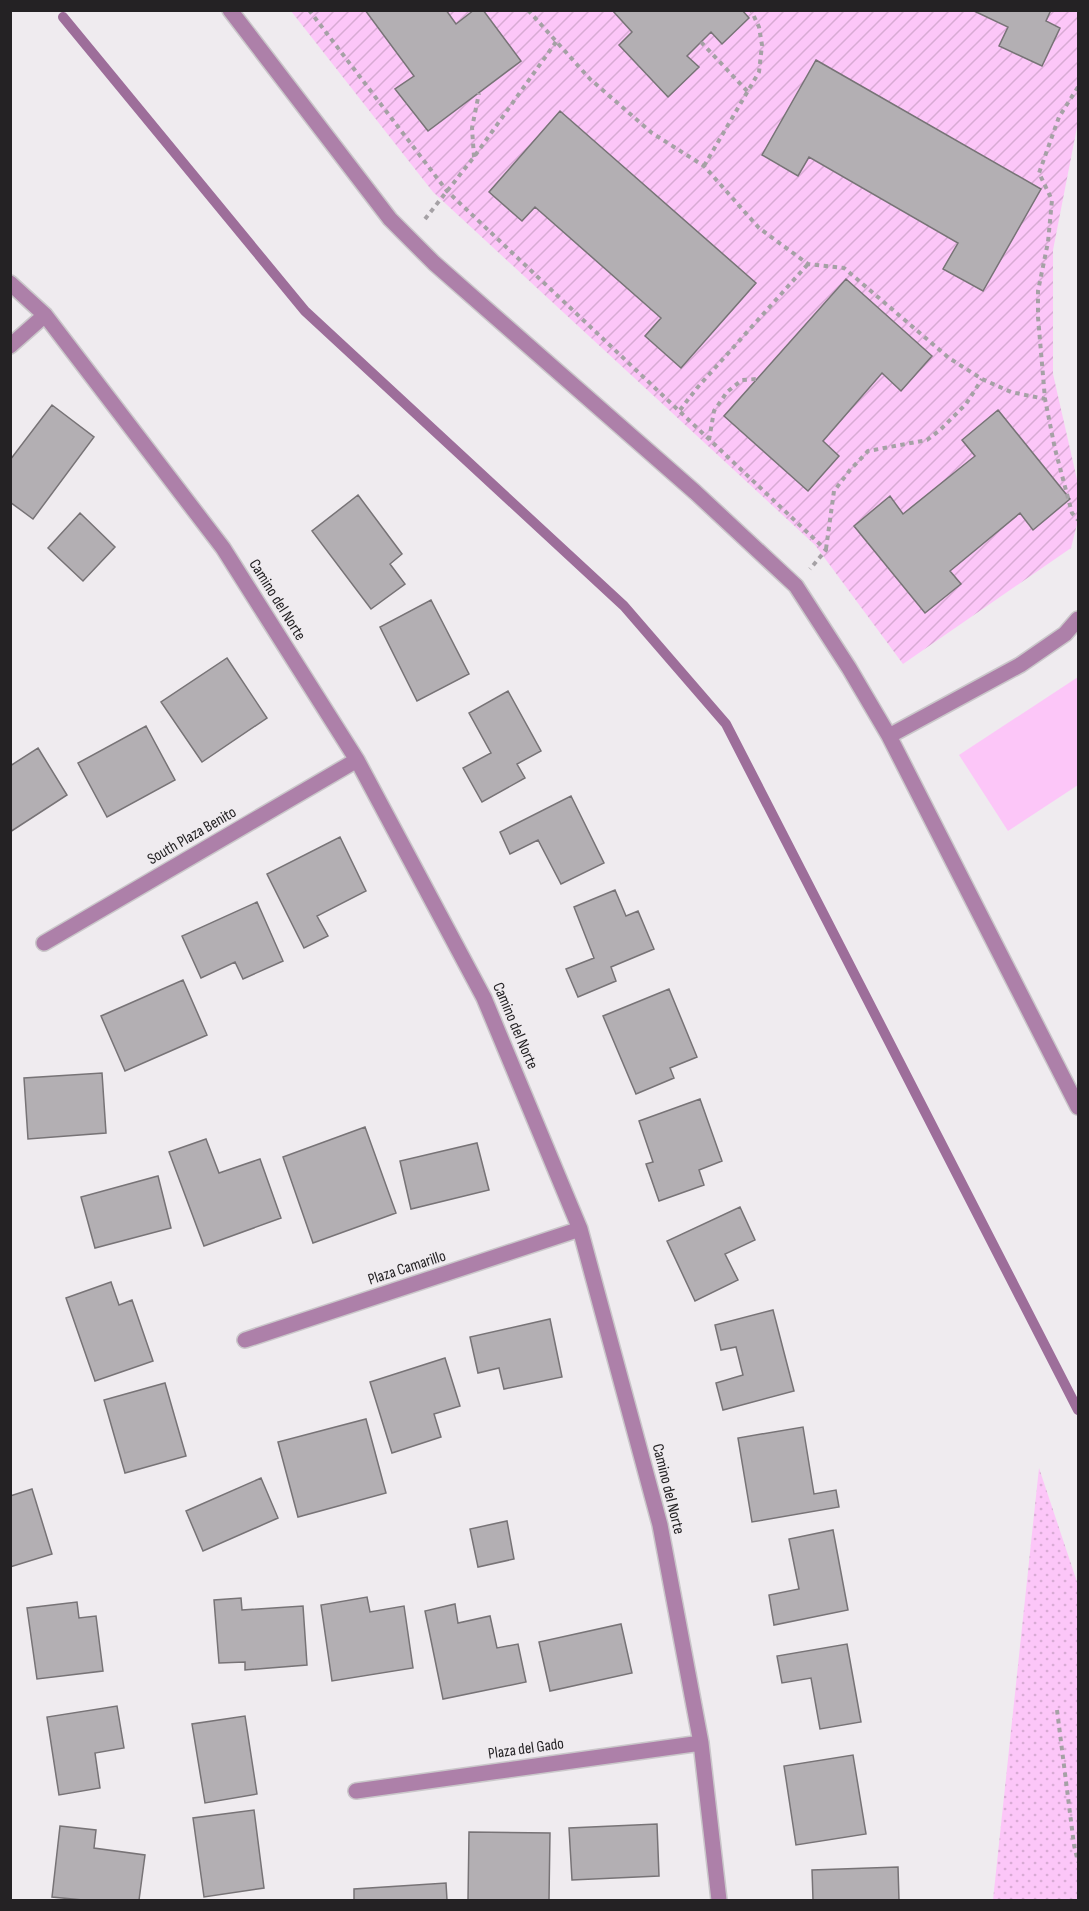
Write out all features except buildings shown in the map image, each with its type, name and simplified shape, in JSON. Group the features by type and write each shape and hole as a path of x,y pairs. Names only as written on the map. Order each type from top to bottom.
{"street":[{"path":"230,10 390,219 434,263 695,492 796,586 849,668 889,736 1078,1107"},
{"name":"Camino del Norte","path":"10,283 45,315 223,548 357,760 484,998 580,1229 660,1525 701,1743 719,1900"},
{"path":"10,346 45,315"},
{"path":"889,736 1020,665 1065,634 1078,619"},
{"name":"South Plaza Benito","path":"44,943 357,760"},
{"name":"Plaza Camarillo","path":"245,1340 580,1229"},
{"name":"Plaza del Gado","path":"356,1791 701,1743"}],"path":[{"path":"309,10 447,191 826,550"},
{"path":"528,10 590,79 652,133 704,166 759,228 808,264 844,268 949,358 982,379 1011,392 1045,399"},
{"path":"704,166 759,72 762,45 759,27 751,10"},
{"path":"409,238 474,157 556,42"},
{"path":"701,42 748,92"},
{"path":"1078,87 1059,117 1039,173 1052,200 1048,242 1038,291 1045,399 1072,513 1078,520"},
{"path":"474,157 472,128 479,93"},
{"path":"680,410 808,264"},
{"path":"709,441 714,411 727,392 741,380 757,379"},
{"path":"796,586 826,550 834,492 850,470 868,451 927,440 966,404 982,379"},
{"path":"1057,1710 1078,1862"}],"shaded area":[{"path":"291,11 1078,11 1078,122 1053,250 1053,374 1078,484 1078,520 1071,548 903,664 815,545 433,192"},
{"path":"1078,677 1078,785 1008,831 959,755"},
{"path":"1039,1468 1078,1585 1078,1900 993,1900"}],"waterway":[{"path":"63,17 305,311 624,606 726,724 1078,1410"}]}
